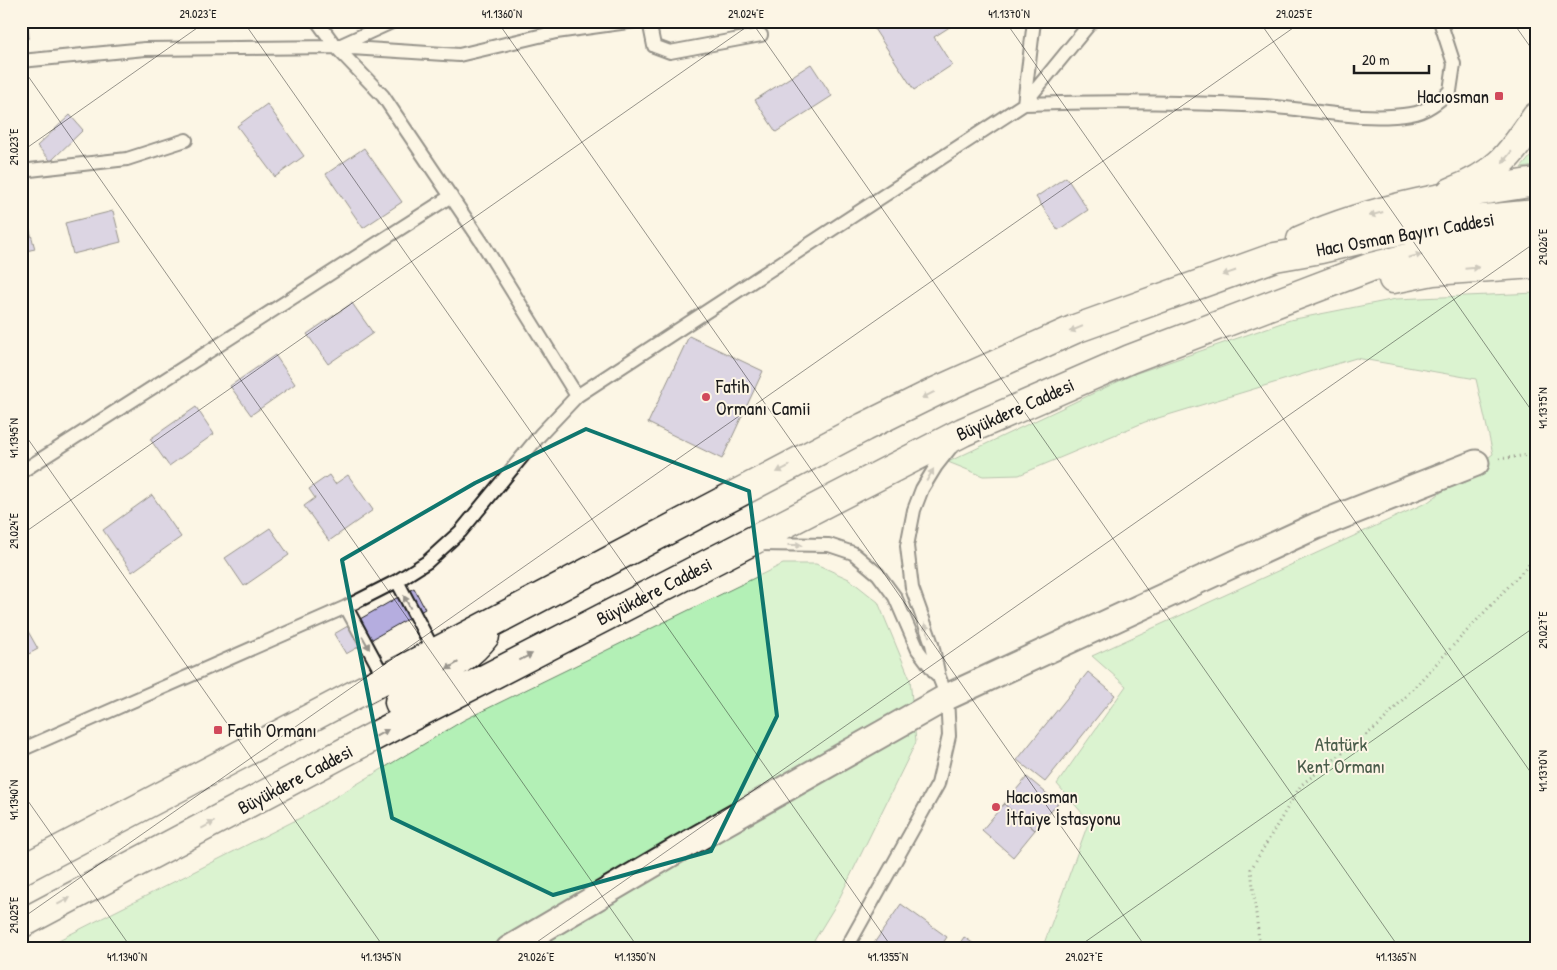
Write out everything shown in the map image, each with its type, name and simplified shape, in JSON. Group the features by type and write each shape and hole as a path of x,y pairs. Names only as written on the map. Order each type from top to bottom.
{"main road":[{"path":"1424,203 1471,184 1499,167 1536,118"},
{"path":"21,870 725,499 937,391 1075,329 1275,257 1294,243 1325,229 1379,212 1536,182"},
{"name":"Hacı Osman Bayırı Caddesi","path":"1275,257 1442,223 1536,214"},
{"name":"Hacı Osman Bayırı Caddesi","path":"1303,295 1371,267 1435,251 1536,239"},
{"path":"1303,295 1433,271 1536,264"},
{"name":"Büyükdere Caddesi","path":"21,924 403,711 746,543 963,432 1130,359 1303,295"},
{"path":"403,711 410,690 468,656 498,619"},
{"path":"385,678 403,711"}],"street":[{"path":"510,949 677,850 943,687 1316,526 1476,463"}],"lane":[{"path":"317,21 336,48 383,96 451,196 577,396"},
{"path":"336,48 394,21"},
{"path":"21,61 145,48 336,48 459,55 556,32 635,21"},
{"path":"649,21 654,46 670,52 760,35"},
{"path":"1024,104 1034,21"},
{"path":"21,750 346,607 396,581 427,562 462,531 540,435 577,396 1024,104 1092,21"},
{"path":"1024,104 1117,101 1264,106 1386,117 1414,114 1435,104 1450,91 1454,64 1440,21"},
{"path":"21,171 127,159 186,140"},
{"path":"21,472 451,196"},
{"path":"846,949 938,784 950,736 943,687 932,644 912,588 907,546 914,510 922,489 936,466 963,432"},
{"path":"746,543 829,545 853,553 878,574 895,597 918,650 943,687"},
{"path":"396,581 435,653"},
{"path":"346,607 385,678"}],"path":[{"path":"1476,463 1536,454"},
{"path":"1260,949 1251,869 1301,785 1379,725 1534,558 1536,549"}],"highlighted area":[{"path":"586,429 749,491 777,716 711,851 553,895 392,818 342,560 475,483"}],"green space":[{"path":"1536,150 1536,166 1521,168"},
{"name":"Atatürk Kent Ormanı","path":"1536,293 1536,949 1042,949 1089,821 1057,784 1126,686 1092,656 1428,502 1493,454 1476,379 1356,358 1145,422 1019,475 983,476 948,462 1134,374 1290,320 1396,299"},
{"path":"783,564 816,564 849,579 878,602 910,679 916,742 837,903 809,949 41,949 302,817 464,720"}],"building":[{"path":"21,21 28,21 29,38 21,39"},
{"path":"869,21 959,21 934,37 952,65 914,90"},
{"path":"811,64 832,96 776,132 755,100"},
{"path":"267,104 304,156 275,177 237,126"},
{"path":"70,115 83,130 51,161 37,146"},
{"path":"364,148 402,202 363,228 326,174"},
{"path":"1066,177 1088,210 1058,230 1036,197"},
{"path":"113,211 121,242 73,254 65,223"},
{"path":"25,212 35,249 21,252 21,213"},
{"path":"352,303 373,333 328,364 307,334"},
{"name":"Fatih Ormanı Camii","path":"689,336 763,371 722,459 648,423"},
{"path":"275,355 295,384 251,415 230,386"},
{"path":"196,407 214,434 169,466 150,439"},
{"path":"329,475 335,484 348,475 373,510 329,541 304,506 315,498 309,489"},
{"path":"152,495 181,537 132,572 103,530"},
{"path":"270,528 289,555 244,586 225,558"},
{"path":"414,588 425,609 346,654 334,634"},
{"path":"21,619 38,649 21,658"},
{"path":"1088,672 1115,695 1045,782 1017,760"},
{"path":"1027,777 1058,803 1035,830 1004,804"},
{"path":"1004,804 1035,830 1013,857 982,830"},
{"path":"901,904 947,937 939,949 870,949"},
{"path":"964,937 981,949 956,949"}],"place":[{"name":"Hacıosman","path":"1499,96"},
{"name":"Fatih Ormanı Camii","path":"706,397"},
{"name":"Fatih Ormanı","path":"218,730"},
{"name":"Hacıosman İtfaiye İstasyonu","path":"996,807"}]}
